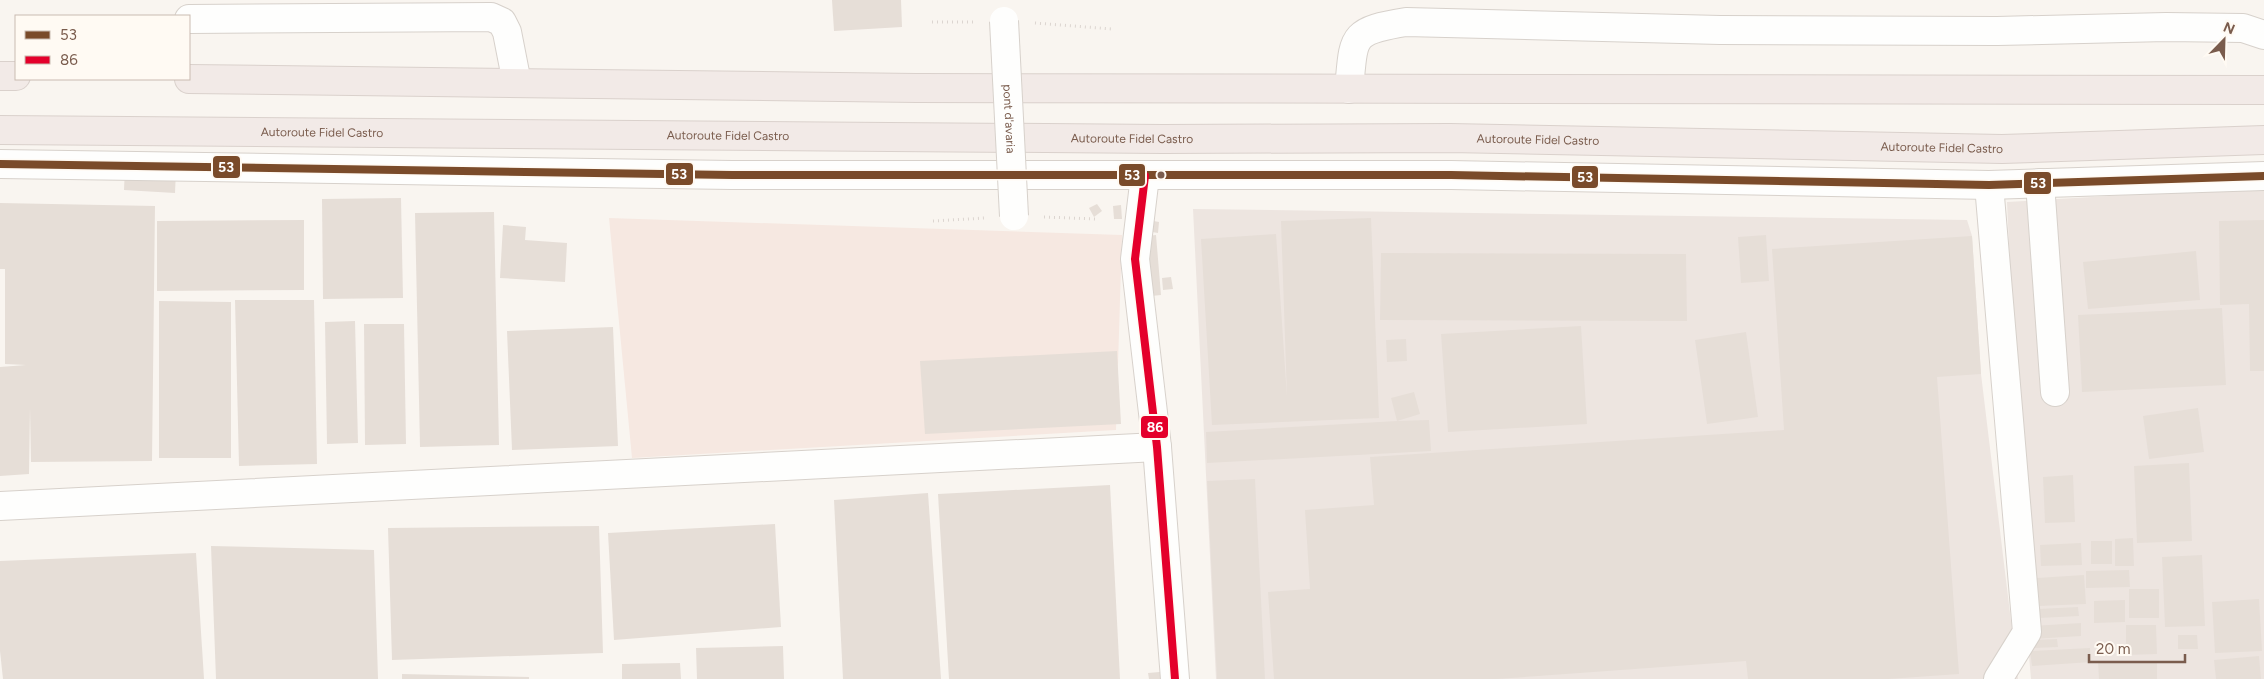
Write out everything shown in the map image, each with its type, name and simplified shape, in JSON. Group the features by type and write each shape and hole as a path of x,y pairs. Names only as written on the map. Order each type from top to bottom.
{"highway":[{"path":"0,76 15,76"},
{"path":"190,79 916,88 2264,90"},
{"name":"Autoroute Fidel Castro","path":"0,130 1124,138 1450,138 2002,149 2264,140"}],"street":[{"path":"190,19 491,17 502,22 507,32 517,83"},
{"name":"pont d'avaria","path":"1004,21 1014,216"},
{"path":"1349,88 1352,54 1357,38 1363,32 1383,25 1406,22 1730,30 1997,31 2166,27 2244,28 2264,35"},
{"path":"1450,138 1451,175"},
{"path":"0,164 732,175 1451,175 1989,185 2264,176"},
{"path":"1145,176 1135,259 1158,446 1175,679"},
{"path":"2040,183 2056,392"},
{"path":"1989,185 2027,632 1998,679"},
{"path":"0,506 1158,446"}],"shaded area":[{"path":"2264,187 2264,679 2031,679 2027,632 2007,202"},
{"path":"1193,209 1967,220 1972,236 1981,374 2018,679 1216,679"},
{"path":"609,218 1122,235 1116,430 632,458"}],"building":[{"path":"832,0 901,0 902,27 834,31"},
{"path":"125,167 176,170 175,193 124,190"},
{"path":"401,198 403,298 323,299 322,199"},
{"path":"0,203 155,206 152,461 31,462 30,408 29,474 0,476 0,367 26,365 5,364 5,269 0,269"},
{"path":"1097,204 1102,211 1094,217 1089,208"},
{"path":"1121,205 1122,219 1114,219 1113,206"},
{"path":"494,212 499,445 420,447 415,213"},
{"path":"1371,218 1379,418 1212,425 1201,239 1276,234 1287,397 1281,221"},
{"path":"304,220 304,290 157,291 157,221"},
{"path":"1148,220 1159,222 1158,233 1146,231"},
{"path":"2264,220 2264,371 2250,371 2249,304 2220,305 2219,221"},
{"path":"503,225 526,227 525,240 567,243 565,282 500,278"},
{"path":"1156,235 1161,295 1151,296 1146,236"},
{"path":"1766,235 1769,281 1741,283 1738,237"},
{"path":"1972,236 1981,374 1937,377 1959,674 1888,679 1748,679 1746,661 1497,679 1274,679 1268,592 1310,589 1305,510 1374,505 1370,457 1784,430 1772,249"},
{"path":"2196,251 2200,300 2088,309 2083,262"},
{"path":"1381,253 1686,254 1687,321 1380,320"},
{"path":"1171,277 1173,289 1163,290 1162,278"},
{"path":"235,300 314,300 317,464 239,466"},
{"path":"159,301 231,302 231,458 159,458"},
{"path":"2222,308 2226,385 2082,392 2078,315"},
{"path":"355,321 358,443 327,444 325,322"},
{"path":"364,324 404,324 406,444 365,445"},
{"path":"1581,326 1587,424 1448,432 1441,334"},
{"path":"613,327 618,446 512,450 507,331"},
{"path":"1746,332 1758,417 1707,424 1695,340"},
{"path":"1406,339 1407,361 1387,362 1386,340"},
{"path":"1117,351 1121,424 925,434 920,361"},
{"path":"1414,392 1420,414 1397,421 1391,398"},
{"path":"2198,408 2204,452 2149,459 2143,416"},
{"path":"1429,420 1431,451 1207,463 1206,432"},
{"path":"2189,463 2192,541 2137,543 2134,466"},
{"path":"2073,475 2075,522 2045,523 2043,477"},
{"path":"1255,479 1265,679 1217,679 1207,481"},
{"path":"1110,485 1120,679 949,679 938,494"},
{"path":"928,493 941,679 843,679 834,500"},
{"path":"775,524 781,627 614,640 608,533"},
{"path":"599,526 603,653 392,660 388,528"},
{"path":"2133,538 2134,566 2115,566 2115,539"},
{"path":"2091,541 2112,541 2112,564 2091,564"},
{"path":"2081,543 2082,565 2041,566 2040,545"},
{"path":"211,546 374,550 378,679 216,679"},
{"path":"196,553 204,679 3,679 0,651 0,561"},
{"path":"2202,555 2205,626 2165,627 2162,557"},
{"path":"2129,570 2130,587 2086,588 2086,571"},
{"path":"2084,575 2086,604 2039,606 2037,578"},
{"path":"2129,589 2159,589 2159,618 2129,618"},
{"path":"2259,599 2262,651 2215,653 2212,602"},
{"path":"2125,600 2125,622 2094,623 2094,601"},
{"path":"2078,607 2079,616 2039,618 2038,609"},
{"path":"2081,623 2081,636 2031,639 2030,626"},
{"path":"2126,625 2156,625 2157,654 2126,655"},
{"path":"2178,635 2197,635 2198,649 2178,649"},
{"path":"2057,639 2058,647 2034,648 2034,640"},
{"path":"783,646 784,679 697,679 696,648"},
{"path":"2090,648 2091,662 2032,666 2030,651"},
{"path":"2259,656 2261,679 2216,679 2214,660"},
{"path":"2157,661 2157,679 2099,679 2098,662"},
{"path":"680,663 681,679 622,679 622,664"},
{"path":"1171,671 1172,679 1149,679 1148,673"},
{"path":"402,674 529,677 529,679 402,679"}],"transit line":[{"name":"53","path":"0,164 732,175 1451,175 1989,185 2264,176"},
{"name":"86","path":"1145,176 1135,259 1157,447 1175,679"}]}
